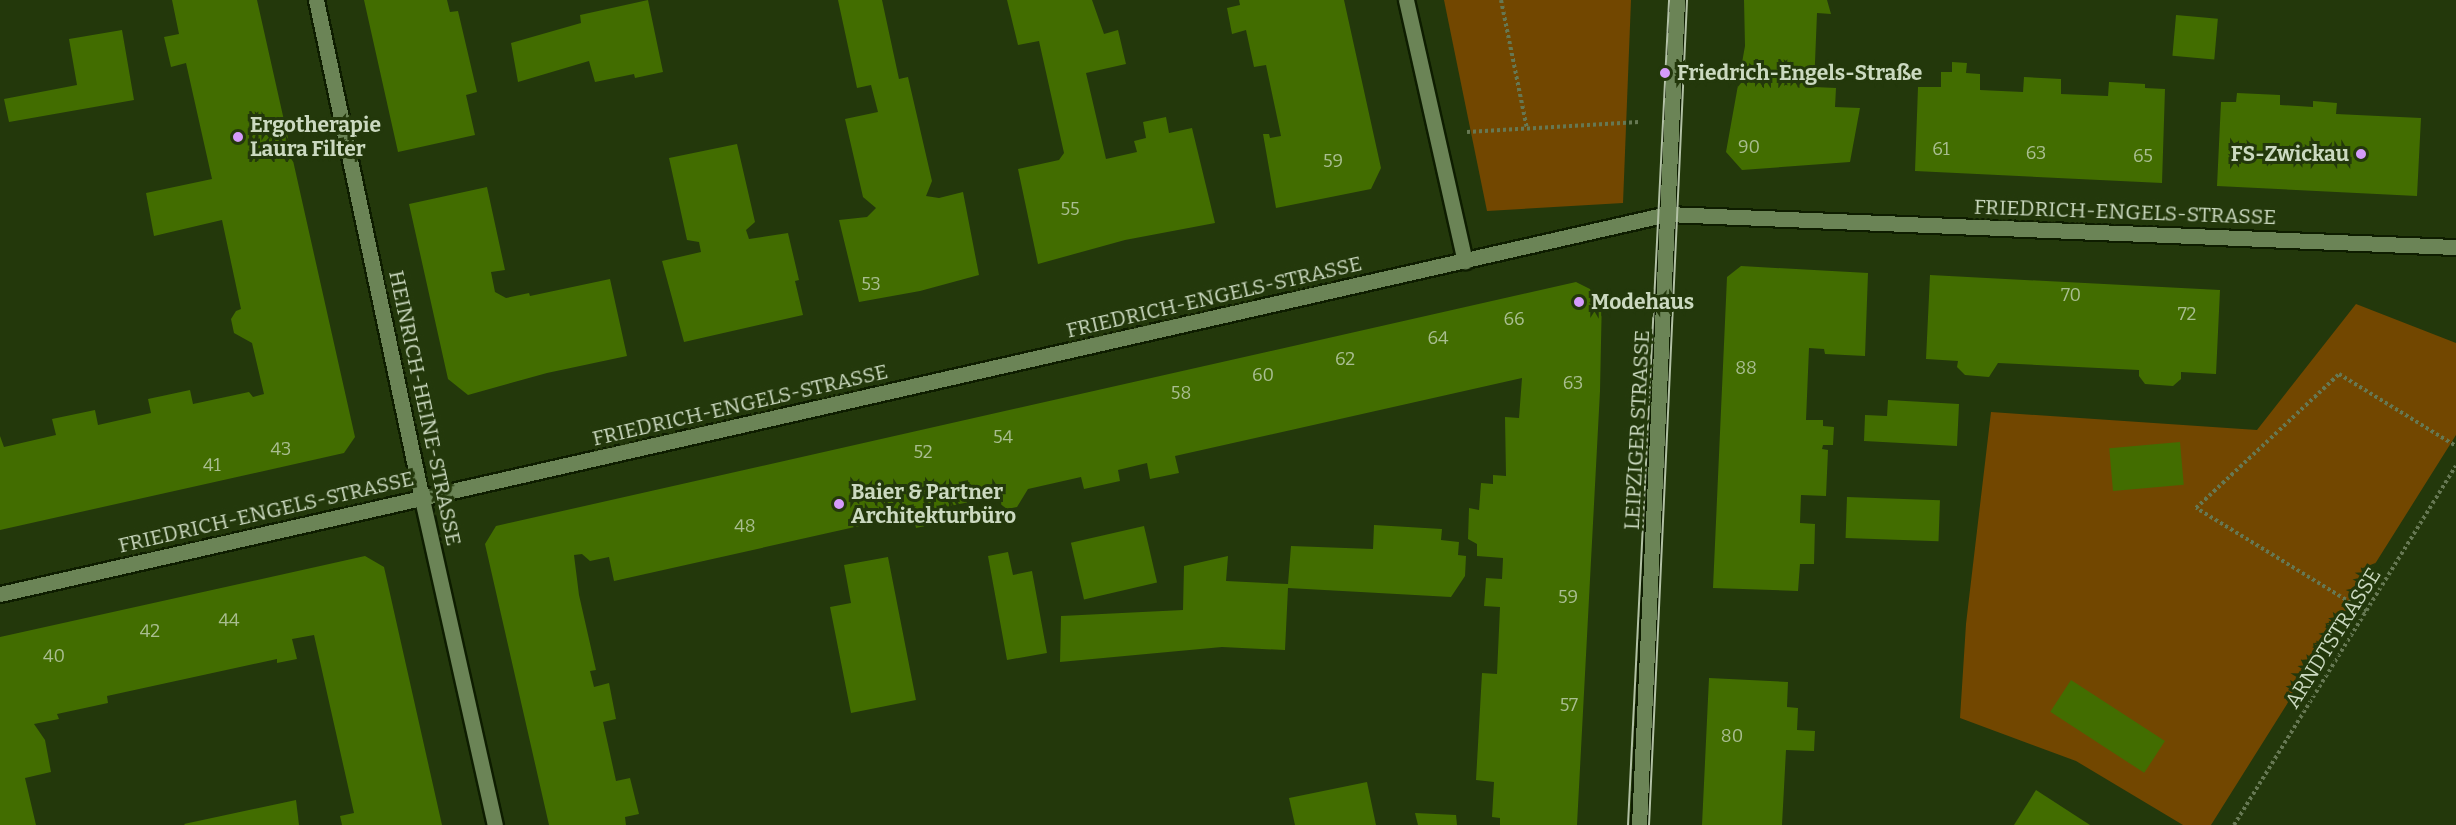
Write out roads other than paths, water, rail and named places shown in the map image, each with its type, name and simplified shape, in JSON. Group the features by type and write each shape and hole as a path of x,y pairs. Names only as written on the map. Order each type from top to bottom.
{"street":[{"name":"HEINRICH-HEINE-STRASSE","path":"316,0 422,499 495,825"},
{"path":"1406,0 1465,261"},
{"name":"LEIPZIGER STRASSE","path":"1639,825 1677,0"},
{"name":"FRIEDRICH-ENGELS-STRASSE","path":"0,594 1667,214 2456,247"}],"tram line":[{"path":"1628,825 1669,0"},
{"path":"1649,825 1687,0"}],"place":[{"name":"Friedrich-Engels-Straße","path":"1665,73"},
{"name":"Ergotherapie Laura Filter","path":"238,137"},
{"name":"FS-Zwickau","path":"2361,154"},
{"name":"Modehaus","path":"1579,302"},
{"name":"Baier & Partner Architekturbüro","path":"839,504"}]}
